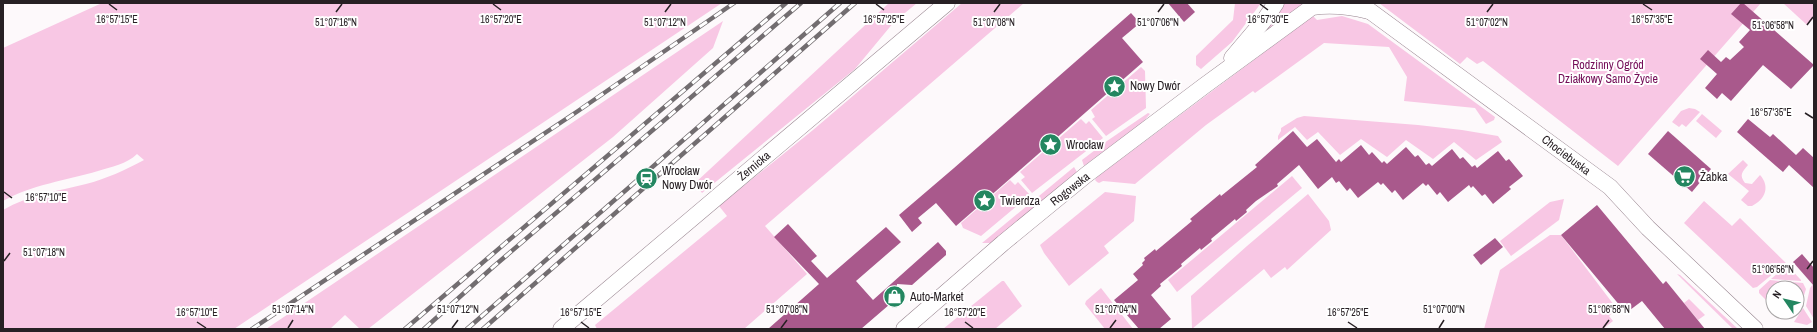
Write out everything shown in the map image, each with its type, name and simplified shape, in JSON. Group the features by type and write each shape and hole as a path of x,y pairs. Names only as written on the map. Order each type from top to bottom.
{"street":[{"name":"Żernicka","path":"561,329 947,3"},
{"name":"Rogowska","path":"1204,86 1242,48 1276,3"},
{"name":"Rogowska","path":"904,329 1042,210 1313,5 1344,5 1364,7"},
{"name":"Chociebuska","path":"1364,7 1610,188 1654,234 1755,329"}],"green space":[{"path":"102,3 722,3 234,329 3,329 3,210 33,197 101,180 144,160 137,154 119,165 49,183 14,195 3,201 3,48"},
{"path":"889,3 917,3 894,22 855,69 702,193 695,183"},
{"path":"962,3 1024,3 765,226 807,274 744,329 597,329 595,325 727,216 719,206 813,130"},
{"path":"1235,3 1261,3 1232,42 1201,69 1196,65 1196,56 1233,20"},
{"path":"1285,3 1302,3 1304,5 1267,31 1267,27"},
{"name":"Rodzinny Ogród Działkowy Samo Życie","path":"1379,3 1761,3 1618,166 1483,61 1477,64 1467,57 1460,64"},
{"path":"1783,3 1814,3 1814,18 1807,25"},
{"path":"1313,16 1317,20 1342,16 1368,24 1495,117 1494,120 1486,124 1475,108 1404,101 1407,77 1389,47 1324,43 1255,93 1253,91 1206,125 1135,184 1103,181 1099,183 1095,180 1097,177"},
{"path":"723,21 713,48 613,137 368,329 360,329 345,315 330,329 266,329"},
{"path":"1141,67 1145,71 1146,108 1106,136 1092,119 1095,117 1091,110"},
{"path":"1689,108 1700,112 1686,127 1682,124 1679,127 1672,122 1681,111"},
{"path":"1148,113 1150,114 1143,122 1084,166 1082,160"},
{"path":"1702,114 1722,131 1716,138 1696,121"},
{"path":"1304,116 1462,130 1498,136 1502,142 1476,160 1454,142 1433,159 1406,140 1387,157 1361,139 1340,155 1318,132 1307,140 1295,127 1278,140 1281,128 1297,118"},
{"path":"1081,119 1086,124 1089,121 1103,138 1032,193 1021,180 1025,177 1020,172"},
{"path":"1743,160 1748,165 1742,174 1742,178 1745,183 1752,184 1760,175 1766,188 1761,200 1752,206 1748,206 1741,200 1749,191 1728,174"},
{"path":"1074,167 1077,172 991,243 982,243"},
{"path":"1292,176 1302,188 1177,292 1168,280"},
{"path":"1010,180 1015,185 1018,182 1030,195 981,236 963,228 961,223"},
{"path":"1105,192 1136,196 1134,221 1104,246 1109,253 1069,286 1044,253 1040,245"},
{"path":"1308,194 1329,221 1331,230 1287,270 1285,267 1271,278 1264,269 1192,329 1191,296"},
{"path":"1564,199 1559,220 1511,256 1500,241 1550,202"},
{"path":"1704,201 1732,226 1740,218 1786,263 1757,287 1753,288 1684,223"},
{"path":"1550,235 1561,235 1617,309 1609,316 1613,321 1603,329 1484,329 1500,270"},
{"path":"1787,265 1801,280 1786,280 1771,279"},
{"path":"1677,274 1680,275 1738,329 1733,329"},
{"path":"1002,281 1004,281 1022,306 995,329 943,329"},
{"path":"1814,283 1814,319 1806,306 1810,288"},
{"path":"1765,285 1765,299 1759,293 1759,290"},
{"path":"1101,288 1133,329 1105,329 1085,304 1086,301"},
{"path":"1689,299 1705,315 1698,320 1684,303"},
{"path":"1805,311 1812,322 1807,325 1794,322 1795,320 1805,320"}],"building":[{"path":"1168,3 1187,3 1195,12 1184,22"},
{"path":"1741,3 1743,3 1814,65 1791,89 1763,65 1731,101 1722,93 1717,99 1705,88 1717,74 1700,59 1708,50 1721,62 1726,57 1730,60 1744,47 1739,42 1750,30 1731,14"},
{"path":"1131,13 1140,23 1122,38 1143,62 956,226 936,203 918,218 922,223 912,232 899,215"},
{"path":"1748,119 1770,137 1773,134 1796,155 1803,148 1814,158 1814,188 1789,165 1783,172 1737,132"},
{"path":"1293,131 1307,147 1317,139 1336,162 1339,159 1341,162 1361,145 1369,155 1372,152 1382,163 1384,161 1387,164 1406,147 1415,157 1418,155 1426,165 1429,163 1432,166 1452,149 1460,159 1463,157 1472,167 1475,165 1477,168 1498,151 1506,161 1509,159 1523,176 1509,187 1511,189 1493,204 1485,194 1482,196 1473,186 1471,188 1469,185 1448,202 1440,192 1437,195 1428,184 1426,186 1423,183 1403,200 1395,190 1392,193 1383,183 1381,185 1378,182 1358,198 1350,188 1347,191 1339,181 1336,183 1332,177 1318,189 1299,165 1277,184 1278,186 1256,201 1246,210 1247,212 1236,221 1235,219 1211,239 1212,241 1201,250 1200,248 1181,264 1182,266 1160,284 1161,286 1151,295 1171,319 1159,329 1139,329 1114,300 1138,280 1133,274 1143,265 1142,263 1145,260 1144,258 1155,249 1156,251 1192,221 1190,219 1220,194 1221,196 1257,167 1255,165"},
{"path":"1668,131 1711,169 1692,192 1648,154"},
{"path":"1597,205 1663,284 1666,281 1705,329 1665,329 1642,301 1626,313 1561,235"},
{"path":"788,224 817,256 811,261 827,278 886,227 901,242 856,281 873,300 938,242 946,251 946,255 912,285 897,284 897,298 861,329 768,329 819,284 774,237"},
{"path":"1495,238 1503,247 1481,265 1473,255"},
{"path":"1802,254 1814,268 1814,286 1793,262"}],"railway":[{"path":"252,329 578,111 734,3"},
{"path":"405,329 786,3"},
{"path":"424,329 493,267 801,3"},
{"path":"467,329 840,3"},
{"path":"483,329 855,3"}],"place":[{"name":"Nowy Dwór","path":"1115,86"},
{"name":"Wrocław","path":"1050,145"},
{"name":"Żabka","path":"1685,177"},
{"name":"Wrocław Nowy Dwór","path":"647,178"},
{"name":"Twierdza","path":"984,201"},
{"name":"Auto-Market","path":"894,297"}]}
